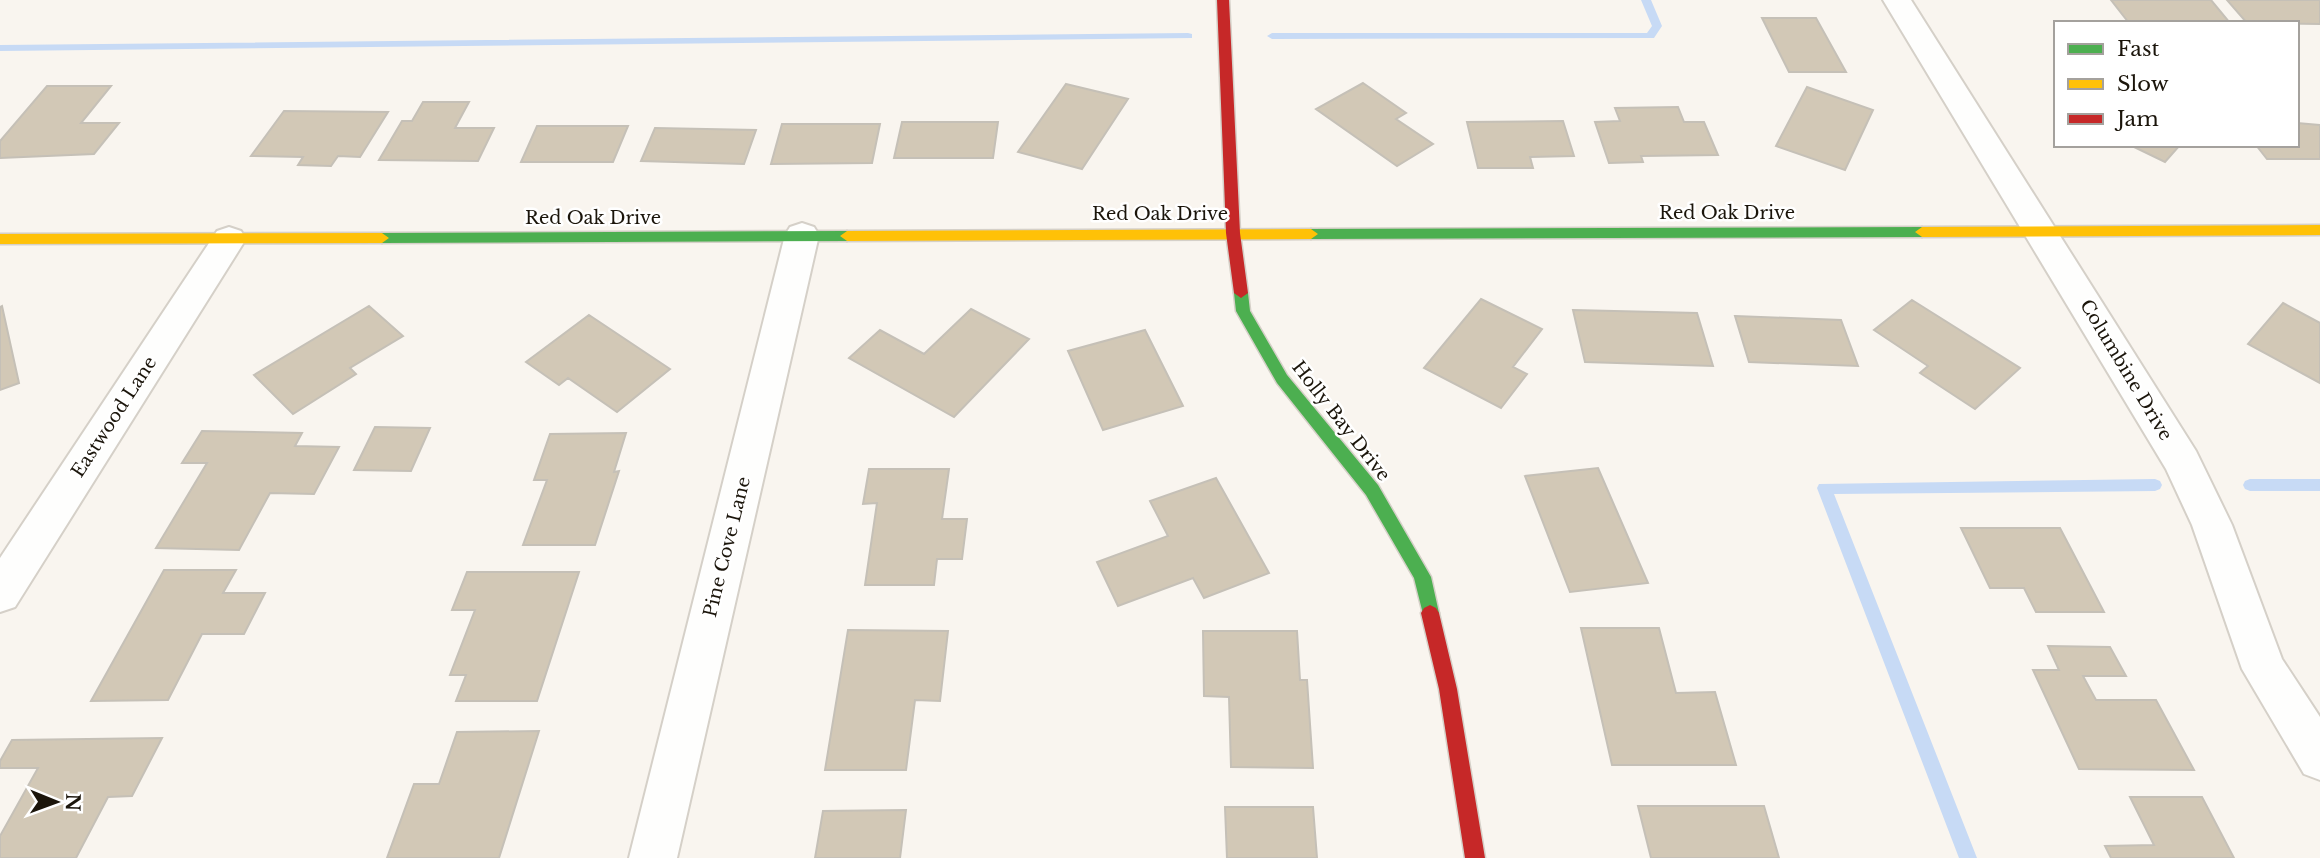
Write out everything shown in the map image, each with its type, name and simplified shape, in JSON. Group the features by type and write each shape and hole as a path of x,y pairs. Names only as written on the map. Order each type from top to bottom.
{"street":[{"name":"Holly Bay Drive","path":"1223,0 1233,233 1243,311 1282,379 1372,490 1422,578 1448,689 1475,858"},
{"name":"Columbine Drive","path":"1897,0 2182,462 2212,525 2264,668 2320,758"},
{"name":"Red Oak Drive","path":"0,239 2320,230"},
{"name":"Pine Cove Lane","path":"653,858 802,235"},
{"name":"Eastwood Lane","path":"0,594 229,239"}],"building":[{"path":"2111,0 2211,0 2228,21 2127,21"},
{"path":"2227,0 2320,0 2320,24 2299,24 2299,21 2245,21"},
{"path":"1762,18 1816,18 1846,72 1789,72"},
{"path":"1363,83 1406,113 1396,119 1433,144 1397,166 1316,109"},
{"path":"1066,84 1128,99 1082,169 1018,152"},
{"path":"47,86 111,86 81,123 119,123 94,154 0,158 0,141"},
{"path":"1807,87 1873,110 1845,170 1776,146"},
{"path":"423,102 469,102 455,128 494,128 478,161 379,160 402,121 412,121"},
{"path":"1678,107 1684,122 1704,122 1718,155 1641,156 1643,162 1609,163 1595,122 1620,121 1615,108"},
{"path":"284,111 388,112 360,157 338,156 331,166 298,165 303,157 251,156"},
{"path":"1563,121 1574,156 1530,157 1533,168 1478,168 1467,122"},
{"path":"902,122 998,122 993,158 894,158"},
{"path":"2299,123 2320,125 2320,159 2267,159 2258,147 2299,147"},
{"path":"782,124 880,124 872,163 771,164"},
{"path":"537,126 628,126 613,162 521,162"},
{"path":"655,128 756,130 744,164 641,161"},
{"path":"2134,147 2178,147 2165,162"},
{"path":"1481,299 1542,329 1513,367 1527,374 1501,408 1424,368"},
{"path":"1912,300 2020,368 1975,409 1920,373 1928,366 1874,330"},
{"path":"2283,303 2320,323 2320,383 2248,344"},
{"path":"2,306 19,383 0,390 0,307"},
{"path":"369,306 403,336 350,368 356,374 293,414 254,375"},
{"path":"971,309 1029,339 954,417 849,358 880,330 924,354"},
{"path":"1573,310 1697,313 1713,366 1585,362"},
{"path":"589,315 670,369 617,412 568,378 559,385 526,362"},
{"path":"1735,316 1841,320 1858,366 1749,362"},
{"path":"1145,330 1183,406 1103,430 1068,351"},
{"path":"375,427 430,428 411,471 354,470"},
{"path":"202,431 302,433 295,446 339,447 314,494 270,493 239,550 156,548 207,463 182,463"},
{"path":"626,433 614,472 619,471 595,545 523,545 547,480 534,480 550,434"},
{"path":"1598,468 1648,583 1570,592 1525,476"},
{"path":"869,469 949,469 942,519 967,519 962,559 937,559 934,585 865,585 877,503 863,504"},
{"path":"1216,478 1269,573 1204,598 1193,578 1118,606 1097,562 1168,536 1150,501"},
{"path":"1961,528 2060,528 2104,612 2036,612 2024,588 1990,588"},
{"path":"164,570 236,570 223,593 265,593 244,634 202,634 168,700 91,701"},
{"path":"467,572 579,572 537,701 456,701 466,675 450,675 475,610 452,610"},
{"path":"1581,628 1659,628 1676,693 1715,692 1736,765 1612,765"},
{"path":"848,630 948,631 940,701 915,700 906,770 825,770"},
{"path":"1203,631 1297,631 1300,680 1307,680 1313,768 1231,767 1229,697 1204,696"},
{"path":"2048,646 2110,647 2126,676 2083,676 2096,700 2156,700 2194,770 2079,769 2033,670 2059,670"},
{"path":"539,731 499,858 387,858 414,784 439,784 457,732"},
{"path":"162,738 132,796 108,797 76,858 0,858 0,836 38,768 0,768 0,761 12,740"},
{"path":"2130,797 2202,797 2234,858 2111,858 2105,846 2154,845"},
{"path":"1638,806 1764,806 1779,858 1651,858"},
{"path":"1225,807 1313,807 1317,858 1227,858"},
{"path":"906,810 900,858 815,858 823,811"}],"waterway":[{"path":"1272,36 1650,36 1657,26 1646,0"},
{"path":"0,48 1188,36"},
{"path":"1968,858 1824,488 2155,485"},
{"path":"2250,485 2320,485"}],"traffic: fast":[{"path":"1311,234 1922,232"},
{"path":"382,238 847,236"},
{"path":"1241,293 1243,311 1282,379 1372,490 1422,577 1430,613"}],"traffic: slow":[{"path":"1922,232 2320,230"},
{"path":"847,236 1311,234"},
{"path":"0,239 382,238"}],"traffic: jam":[{"path":"1223,0 1233,233 1241,293"},
{"path":"1430,613 1448,689 1475,858"}]}
